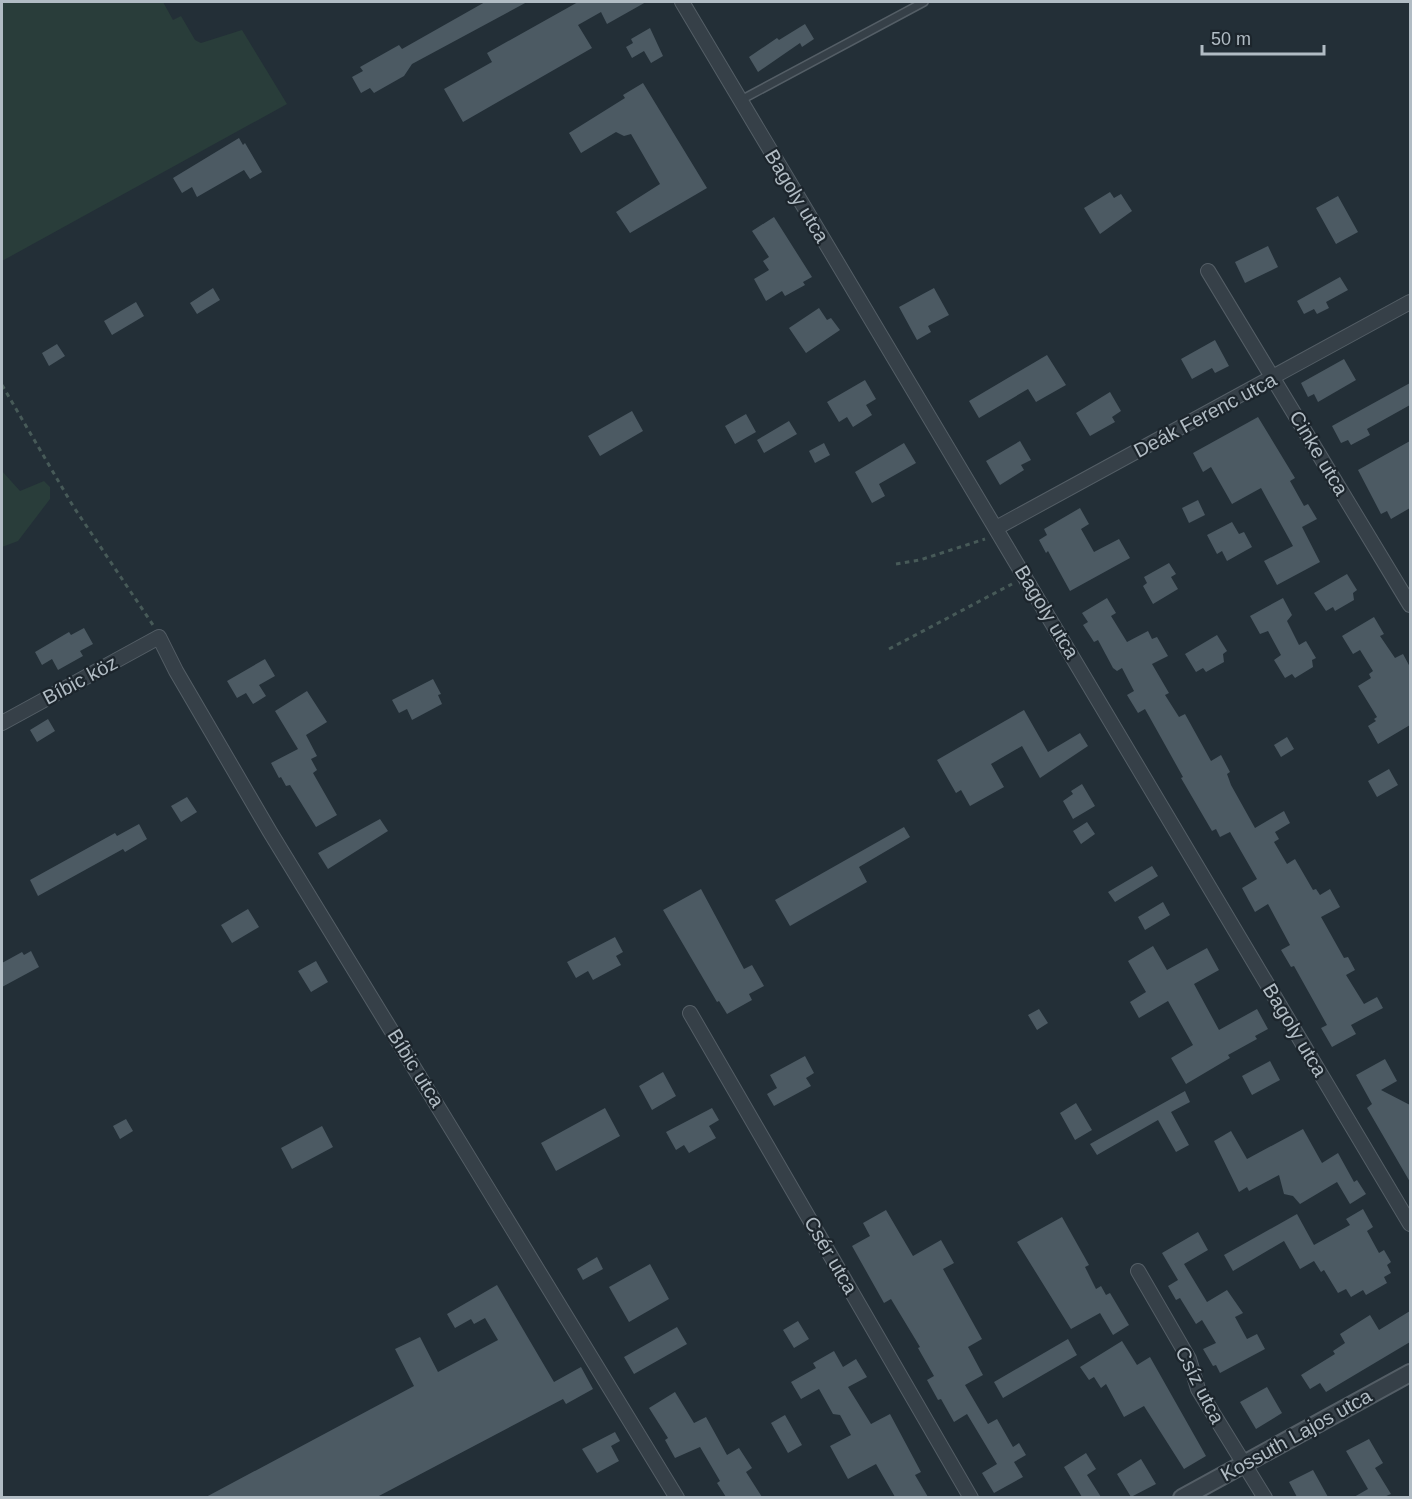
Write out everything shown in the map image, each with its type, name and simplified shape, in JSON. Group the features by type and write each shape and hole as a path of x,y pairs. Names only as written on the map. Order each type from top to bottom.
{"street":[{"name":"Bagoly utca","path":"682,2 960,470 999,530 1410,1224"},
{"name":"Cinke utca","path":"1208,271 1410,605"},
{"name":"Deák Ferenc utca","path":"999,530 1410,302"},
{"name":"Bíbic köz","path":"2,723 159,637"},
{"name":"Bíbic utca","path":"159,637 270,832 677,1497"},
{"name":"Csér utca","path":"690,1013 971,1497"},
{"name":"Csíz utca","path":"1138,1271 1188,1359 1198,1389 1265,1497"},
{"name":"Kossuth Lajos utca","path":"1182,1497 1410,1373"}],"lane":[{"path":"741,100 924,2"}],"path":[{"path":"2,385 73,506 134,593 159,637"},
{"path":"896,564 920,560 999,530"},
{"path":"889,649 1026,577"}],"green space":[{"path":"2,2 163,2 173,20 181,16 195,40 201,43 242,30 287,104 2,261"},
{"path":"2,471 20,491 44,481 50,487 50,499 18,541 2,547"}],"building":[{"path":"485,2 527,2 412,64 404,76 374,93 370,88 361,93 352,77 363,71 360,67 399,45 402,49"},
{"path":"578,2 646,2 607,24 601,12 578,25 592,48 463,122 444,89 492,62 487,53"},
{"path":"805,24 814,39 802,47 800,43 758,72 749,57 777,38 779,40"},
{"path":"650,28 663,56 651,63 644,51 632,58 626,47 633,43 631,39"},
{"path":"643,83 707,188 630,233 616,212 660,184 631,134 624,136 616,132 581,153 569,133 625,98 623,95"},
{"path":"239,138 243,145 245,143 262,172 250,179 244,170 197,197 192,187 182,193 173,178"},
{"path":"1110,192 1114,198 1121,194 1132,211 1100,234 1084,208"},
{"path":"1338,196 1358,232 1336,244 1316,208"},
{"path":"774,217 812,277 803,282 805,285 785,296 782,291 766,301 754,279 769,270 763,261 769,257 752,231"},
{"path":"1268,246 1278,267 1245,283 1235,262"},
{"path":"1340,277 1348,290 1326,302 1329,308 1317,314 1314,309 1304,314 1297,301"},
{"path":"213,288 220,300 197,314 190,303"},
{"path":"934,288 949,315 928,326 931,332 917,340 899,307"},
{"path":"136,302 144,316 112,335 104,321"},
{"path":"819,308 827,320 831,318 840,330 806,353 789,328"},
{"path":"1215,340 1229,366 1215,373 1212,368 1192,379 1181,359"},
{"path":"57,344 65,356 49,366 42,353"},
{"path":"1047,355 1066,385 1036,402 1028,389 979,418 969,401"},
{"path":"1344,359 1356,380 1318,402 1314,394 1308,397 1301,383"},
{"path":"865,380 876,399 866,405 872,415 853,427 847,417 839,422 827,402"},
{"path":"1410,383 1410,405 1367,429 1370,435 1351,445 1348,440 1341,443 1332,426"},
{"path":"1110,392 1121,411 1112,417 1115,422 1090,436 1076,413"},
{"path":"632,411 643,431 600,456 588,436"},
{"path":"746,414 756,432 735,444 725,426"},
{"path":"1258,417 1295,478 1290,481 1304,506 1308,504 1317,519 1302,527 1320,562 1277,585 1264,561 1293,546 1261,488 1232,504 1211,467 1203,472 1193,453"},
{"path":"789,421 797,434 764,453 757,440"},
{"path":"1020,441 1031,460 1021,465 1024,470 1000,485 986,461"},
{"path":"1410,441 1410,508 1391,519 1387,511 1381,514 1358,470"},
{"path":"824,443 830,455 815,463 809,451"},
{"path":"904,443 916,463 879,484 885,496 872,503 855,472"},
{"path":"1198,500 1205,515 1189,523 1182,508"},
{"path":"1080,508 1089,524 1081,529 1094,552 1119,539 1130,558 1070,591 1048,551 1046,553 1039,540 1047,535 1044,529"},
{"path":"1232,522 1239,534 1244,532 1252,547 1227,561 1222,551 1217,554 1207,535"},
{"path":"1169,563 1176,574 1171,577 1178,589 1153,604 1143,586 1147,583 1144,577"},
{"path":"1347,574 1357,590 1353,593 1354,600 1335,611 1333,607 1326,611 1314,593"},
{"path":"1107,598 1116,613 1111,616 1127,642 1148,631 1152,639 1157,637 1168,656 1152,664 1169,693 1165,695 1179,717 1185,714 1211,761 1221,755 1230,772 1227,774 1231,785 1255,828 1284,811 1290,823 1275,832 1279,839 1274,842 1287,864 1295,859 1313,890 1316,889 1320,895 1330,889 1340,907 1321,917 1344,958 1348,957 1355,970 1346,975 1364,1004 1377,997 1383,1008 1351,1025 1356,1034 1332,1047 1321,1028 1327,1025 1294,966 1291,967 1281,950 1290,945 1268,904 1255,912 1242,888 1257,879 1230,832 1220,837 1216,829 1212,831 1145,709 1138,713 1127,695 1134,691 1122,668 1117,671 1113,668 1098,640 1094,642 1083,625 1088,622 1082,613"},
{"path":"1283,598 1292,615 1287,621 1299,645 1306,641 1316,658 1312,660 1313,667 1295,678 1292,674 1285,678 1274,660 1281,655 1268,631 1260,634 1250,616"},
{"path":"1374,617 1384,634 1380,636 1395,658 1403,654 1410,667 1410,725 1378,744 1368,726 1376,721 1374,719 1377,717 1358,686 1371,678 1369,674 1373,671 1360,650 1353,654 1342,636"},
{"path":"84,628 93,644 80,651 83,656 58,670 52,659 42,665 35,652 69,632 71,635"},
{"path":"1217,635 1227,651 1223,654 1224,662 1206,672 1203,668 1196,672 1185,654"},
{"path":"265,659 275,676 259,685 266,696 253,704 246,693 237,698 227,681"},
{"path":"433,679 441,694 438,695 442,704 412,720 407,709 399,713 392,700"},
{"path":"307,691 327,722 306,735 317,756 311,759 317,770 313,773 337,815 316,827 290,785 286,786 281,777 279,778 271,763 298,749 275,711"},
{"path":"1024,710 1048,752 1080,733 1088,746 1040,778 1022,746 991,764 1004,787 970,806 961,790 956,793 937,760"},
{"path":"48,719 55,731 37,742 30,730"},
{"path":"1287,737 1294,749 1281,757 1274,745"},
{"path":"1389,769 1398,785 1377,797 1368,781"},
{"path":"1082,784 1095,806 1073,819 1063,801 1073,794 1071,791"},
{"path":"187,797 197,812 181,822 171,806"},
{"path":"380,819 388,831 328,869 318,853"},
{"path":"1087,822 1095,834 1081,844 1073,831"},
{"path":"139,824 147,839 125,852 123,849 38,896 30,880 115,833 117,836"},
{"path":"904,827 910,837 859,867 867,882 790,926 775,900"},
{"path":"1152,866 1158,876 1115,902 1108,892"},
{"path":"701,889 744,969 752,965 764,986 749,994 752,1000 727,1014 719,1001 717,1002 663,910"},
{"path":"1163,902 1170,915 1145,930 1138,917"},
{"path":"248,909 259,927 232,943 221,925"},
{"path":"615,937 623,952 616,956 621,965 593,980 588,971 576,978 567,962"},
{"path":"1153,946 1167,970 1207,948 1219,970 1194,984 1219,1030 1257,1009 1268,1029 1255,1036 1257,1039 1228,1055 1230,1058 1186,1084 1171,1058 1193,1045 1168,1001 1139,1018 1130,1002 1146,992 1128,961"},
{"path":"31,951 39,967 2,987 2,963 22,952 24,955"},
{"path":"316,961 328,982 311,992 298,971"},
{"path":"1039,1009 1048,1023 1037,1030 1028,1015"},
{"path":"805,1056 814,1073 806,1078 811,1086 774,1106 767,1094 777,1088 770,1075"},
{"path":"1385,1059 1397,1081 1381,1090 1410,1105 1410,1182 1367,1108 1372,1104 1356,1075"},
{"path":"1270,1061 1280,1080 1252,1095 1242,1076"},
{"path":"663,1072 676,1096 652,1110 639,1086"},
{"path":"1185,1091 1190,1102 1171,1112 1189,1145 1176,1152 1158,1120 1097,1155 1090,1144"},
{"path":"1076,1103 1092,1130 1075,1140 1060,1113"},
{"path":"605,1108 620,1136 556,1171 541,1143"},
{"path":"712,1108 719,1120 709,1126 716,1138 689,1153 684,1145 676,1150 666,1132"},
{"path":"126,1119 133,1131 120,1139 113,1126"},
{"path":"322,1126 333,1147 292,1169 281,1148"},
{"path":"1303,1129 1322,1163 1338,1153 1354,1182 1357,1180 1366,1194 1350,1204 1337,1182 1300,1204 1293,1196 1284,1194 1279,1175 1249,1191 1247,1187 1239,1192 1214,1141 1231,1131 1247,1159"},
{"path":"1363,1209 1373,1227 1367,1231 1379,1253 1384,1250 1391,1262 1387,1265 1391,1273 1384,1277 1387,1283 1366,1295 1363,1290 1351,1297 1346,1289 1338,1293 1324,1270 1321,1272 1314,1261 1300,1269 1284,1241 1233,1271 1224,1255 1297,1214 1314,1245 1350,1225 1346,1219"},
{"path":"886,1210 913,1256 941,1240 954,1263 943,1269 982,1339 968,1347 983,1375 965,1385 988,1424 997,1419 1013,1447 1019,1443 1026,1455 1014,1462 1023,1477 994,1493 982,1473 997,1464 967,1414 954,1422 941,1399 938,1400 927,1380 934,1376 918,1348 920,1347 891,1299 884,1303 852,1246 870,1236 863,1223"},
{"path":"1062,1217 1089,1265 1085,1267 1096,1289 1101,1286 1106,1295 1110,1293 1129,1325 1113,1335 1100,1313 1071,1329 1017,1242"},
{"path":"1198,1232 1208,1250 1184,1264 1207,1302 1227,1290 1243,1313 1235,1317 1247,1339 1257,1334 1265,1349 1220,1373 1203,1349 1216,1343 1202,1320 1196,1324 1180,1298 1176,1300 1168,1286 1178,1280 1162,1253"},
{"path":"597,1257 603,1269 583,1280 577,1269"},
{"path":"650,1264 669,1299 629,1322 609,1287"},
{"path":"497,1285 554,1382 581,1367 593,1389 566,1404 563,1399 377,1497 206,1497 414,1386 395,1349 420,1337 438,1372 498,1340 485,1318 474,1324 471,1319 455,1328 447,1314"},
{"path":"1410,1311 1410,1342 1326,1392 1320,1383 1310,1389 1301,1375 1335,1354 1333,1351 1345,1343 1340,1334 1370,1315 1379,1330"},
{"path":"798,1321 809,1339 794,1348 783,1330"},
{"path":"677,1327 687,1344 634,1374 624,1357"},
{"path":"1068,1339 1077,1355 1003,1398 994,1382"},
{"path":"1122,1341 1137,1365 1150,1357 1206,1456 1184,1469 1144,1406 1124,1417 1106,1384 1101,1388 1094,1377 1089,1380 1080,1367"},
{"path":"834,1351 843,1367 856,1359 867,1377 848,1387 871,1424 890,1414 921,1472 915,1475 928,1497 895,1497 876,1464 848,1479 830,1446 851,1435 840,1415 833,1414 819,1389 801,1399 791,1382 816,1368 813,1363"},
{"path":"1267,1387 1282,1413 1256,1429 1240,1402"},
{"path":"675,1392 694,1423 706,1417 727,1455 739,1448 752,1468 746,1472 762,1497 726,1497 717,1483 720,1481 700,1447 675,1458 665,1440 668,1438 649,1408"},
{"path":"785,1415 802,1445 788,1453 771,1423"},
{"path":"615,1432 620,1441 611,1446 619,1461 597,1473 582,1449"},
{"path":"1369,1439 1383,1463 1375,1468 1391,1494 1384,1497 1354,1497 1368,1489 1346,1451"},
{"path":"1086,1453 1096,1469 1087,1475 1101,1497 1082,1497 1064,1467"},
{"path":"1141,1459 1156,1484 1131,1497 1117,1474"},
{"path":"1313,1470 1328,1497 1297,1497 1289,1482"}]}
